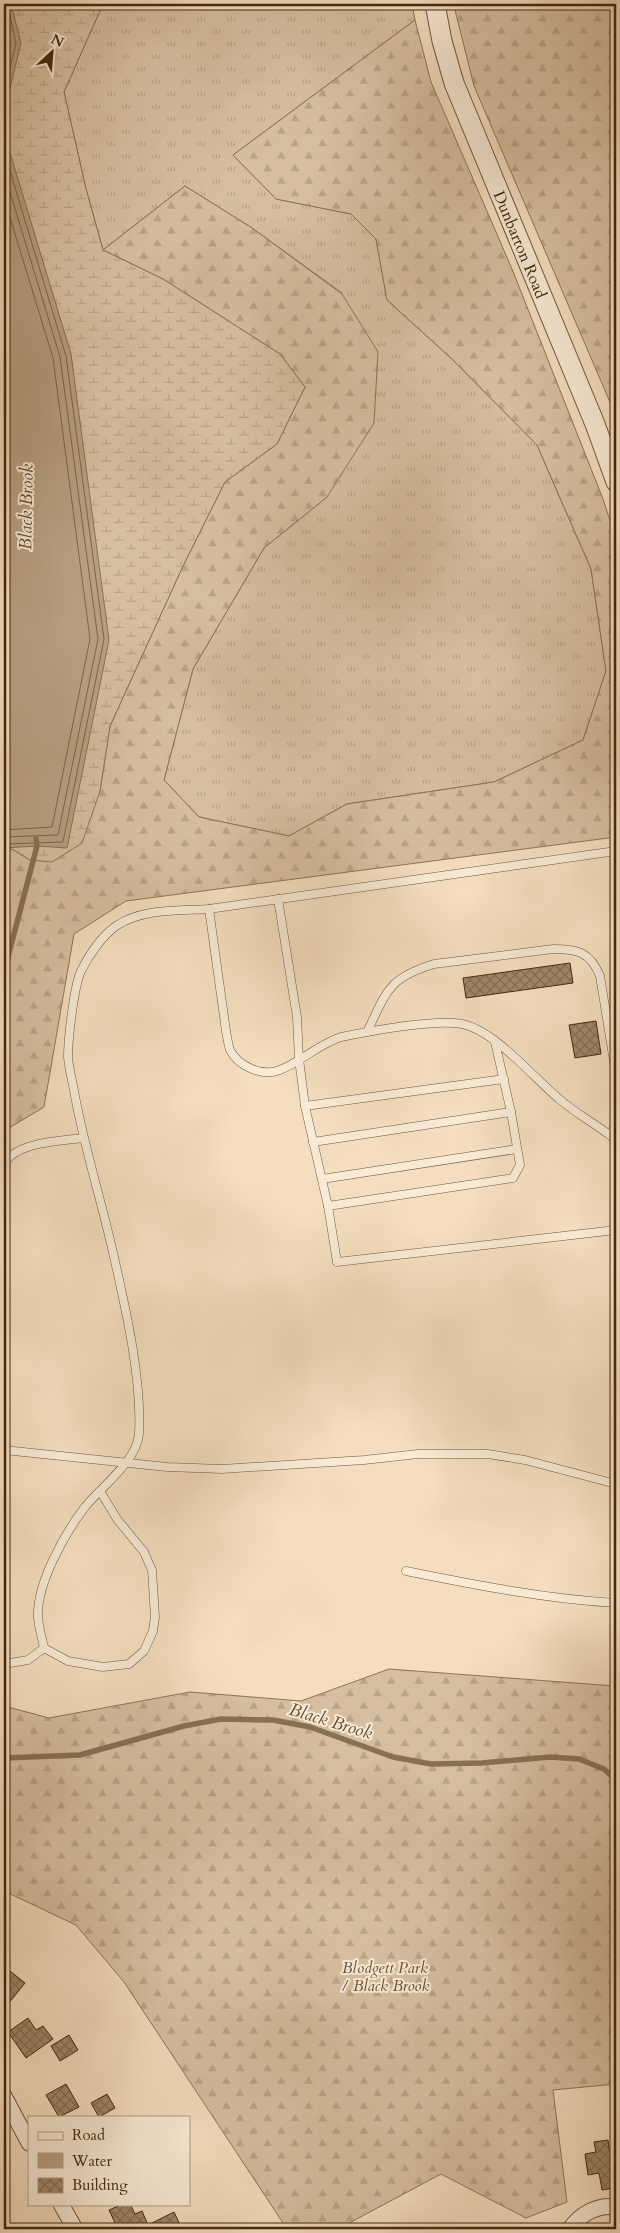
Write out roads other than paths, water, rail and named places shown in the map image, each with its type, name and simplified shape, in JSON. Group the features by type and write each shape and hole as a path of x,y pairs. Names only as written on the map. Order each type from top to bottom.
{"street":[{"name":"Dunbarton Road","path":"435,4 442,41 454,83 577,381 616,482"},
{"path":"4,2096 28,2141"},
{"path":"63,2206 75,2229"},
{"path":"570,2229 577,2220 593,2210 602,2207 616,2207"}],"lane":[{"path":"44,1648 38,1616 42,1590 53,1562 67,1534 85,1506 126,1463 139,1436 134,1368 114,1256 82,1138 68,1057 72,1016 80,972 95,948 115,927 127,920 155,912 209,909 616,851"},
{"path":"278,899 297,1017 299,1059 306,1106 328,1206 337,1262 616,1230"},
{"path":"209,909 230,1050 242,1064 261,1072 279,1070 329,1041 367,1032 442,1023 462,1024 478,1030 495,1042 556,1097 614,1138 616,1121"},
{"path":"367,1032 390,988 400,978 418,969 453,962 554,949 571,949 582,953 595,964 600,976 616,1074"},
{"path":"328,1206 513,1178 520,1165 511,1112 495,1042"},
{"path":"306,1106 504,1079"},
{"path":"313,1142 511,1112"},
{"path":"4,1164 6,1159 21,1149 82,1138"},
{"path":"322,1179 517,1149"},
{"path":"4,1450 126,1463 231,1469 456,1453 488,1454 525,1460 616,1484"},
{"path":"44,1648 68,1660 103,1667 129,1664 144,1651 153,1631 155,1617 152,1570 144,1552 117,1519 100,1491"},
{"path":"406,1571 472,1584 616,1603"},
{"path":"4,1664 28,1660 44,1648"}],"water":[{"path":"4,4 11,4 21,43 4,112"},
{"path":"4,133 71,354 109,640 67,848 37,846 4,848"}],"waterway":[{"name":"Black Brook","path":"4,972 37,846 36,839"},
{"name":"Black Brook","path":"4,1758 80,1755 184,1726 221,1719 273,1720 310,1727 393,1757 431,1764 482,1763 550,1757 579,1759 604,1769 616,1780"}],"park label":[{"name":"Blodgett Park / Black Brook","path":"385,1976"}]}
